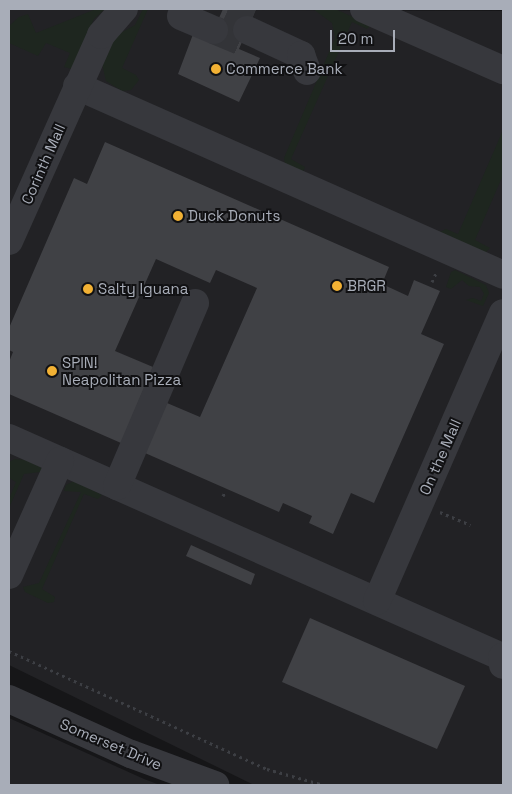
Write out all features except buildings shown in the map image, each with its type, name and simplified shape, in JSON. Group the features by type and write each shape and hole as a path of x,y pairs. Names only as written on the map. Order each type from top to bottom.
{"street":[{"name":"Corinth Mall","path":"9,240 101,35 124,9"},
{"path":"364,9 503,70"},
{"path":"247,30 293,37 304,63"},
{"path":"78,86 503,275"},
{"path":"117,486 195,303"},
{"name":"On the Mall","path":"377,601 503,314"},
{"path":"9,438 377,601 502,661"},
{"path":"9,575 60,461"},
{"name":"Somerset Drive","path":"9,699 131,754 215,785"}],"path":[{"path":"438,511 470,525"},
{"path":"9,651 267,769 324,785"}],"shaded area":[{"path":"9,9 503,11 503,785 254,785 9,665"},
{"path":"96,9 105,9 94,19 72,69 64,67 70,53 46,43 38,56 9,43 9,26 19,17 28,14 36,33"},
{"path":"143,9 148,9 122,68 136,75 139,80 131,90 122,91 106,81 102,64 115,36 135,25"},
{"path":"313,9 335,9 371,25 367,29 352,22 291,159 305,167 303,172 285,164 284,158 335,38 332,23"},
{"path":"503,130 503,175 475,240 490,248 485,253 440,232 446,229 458,234"},
{"path":"455,270 486,285 489,293 483,306 466,300 473,298 481,301 484,294 480,287 469,286 462,280 451,289 446,287 451,272"},
{"path":"15,459 26,460 42,468 40,472 24,474 9,508 9,499 16,482 9,478 9,462"},
{"path":"74,481 102,495 98,499 84,494 42,589 55,597 54,602 48,603 25,592 23,587 39,583 81,492 64,491 66,485"},
{"path":"9,718 144,779 160,785 9,785"}],"tunnel":[{"path":"228,9 252,19"},
{"path":"214,30 242,42"}],"place":[{"name":"Commerce Bank","path":"216,69"},
{"name":"Duck Donuts","path":"178,216"},
{"name":"BRGR","path":"337,286"},
{"name":"Salty Iguana","path":"88,289"},
{"name":"SPIN! Neapolitan Pizza","path":"52,371"}]}
